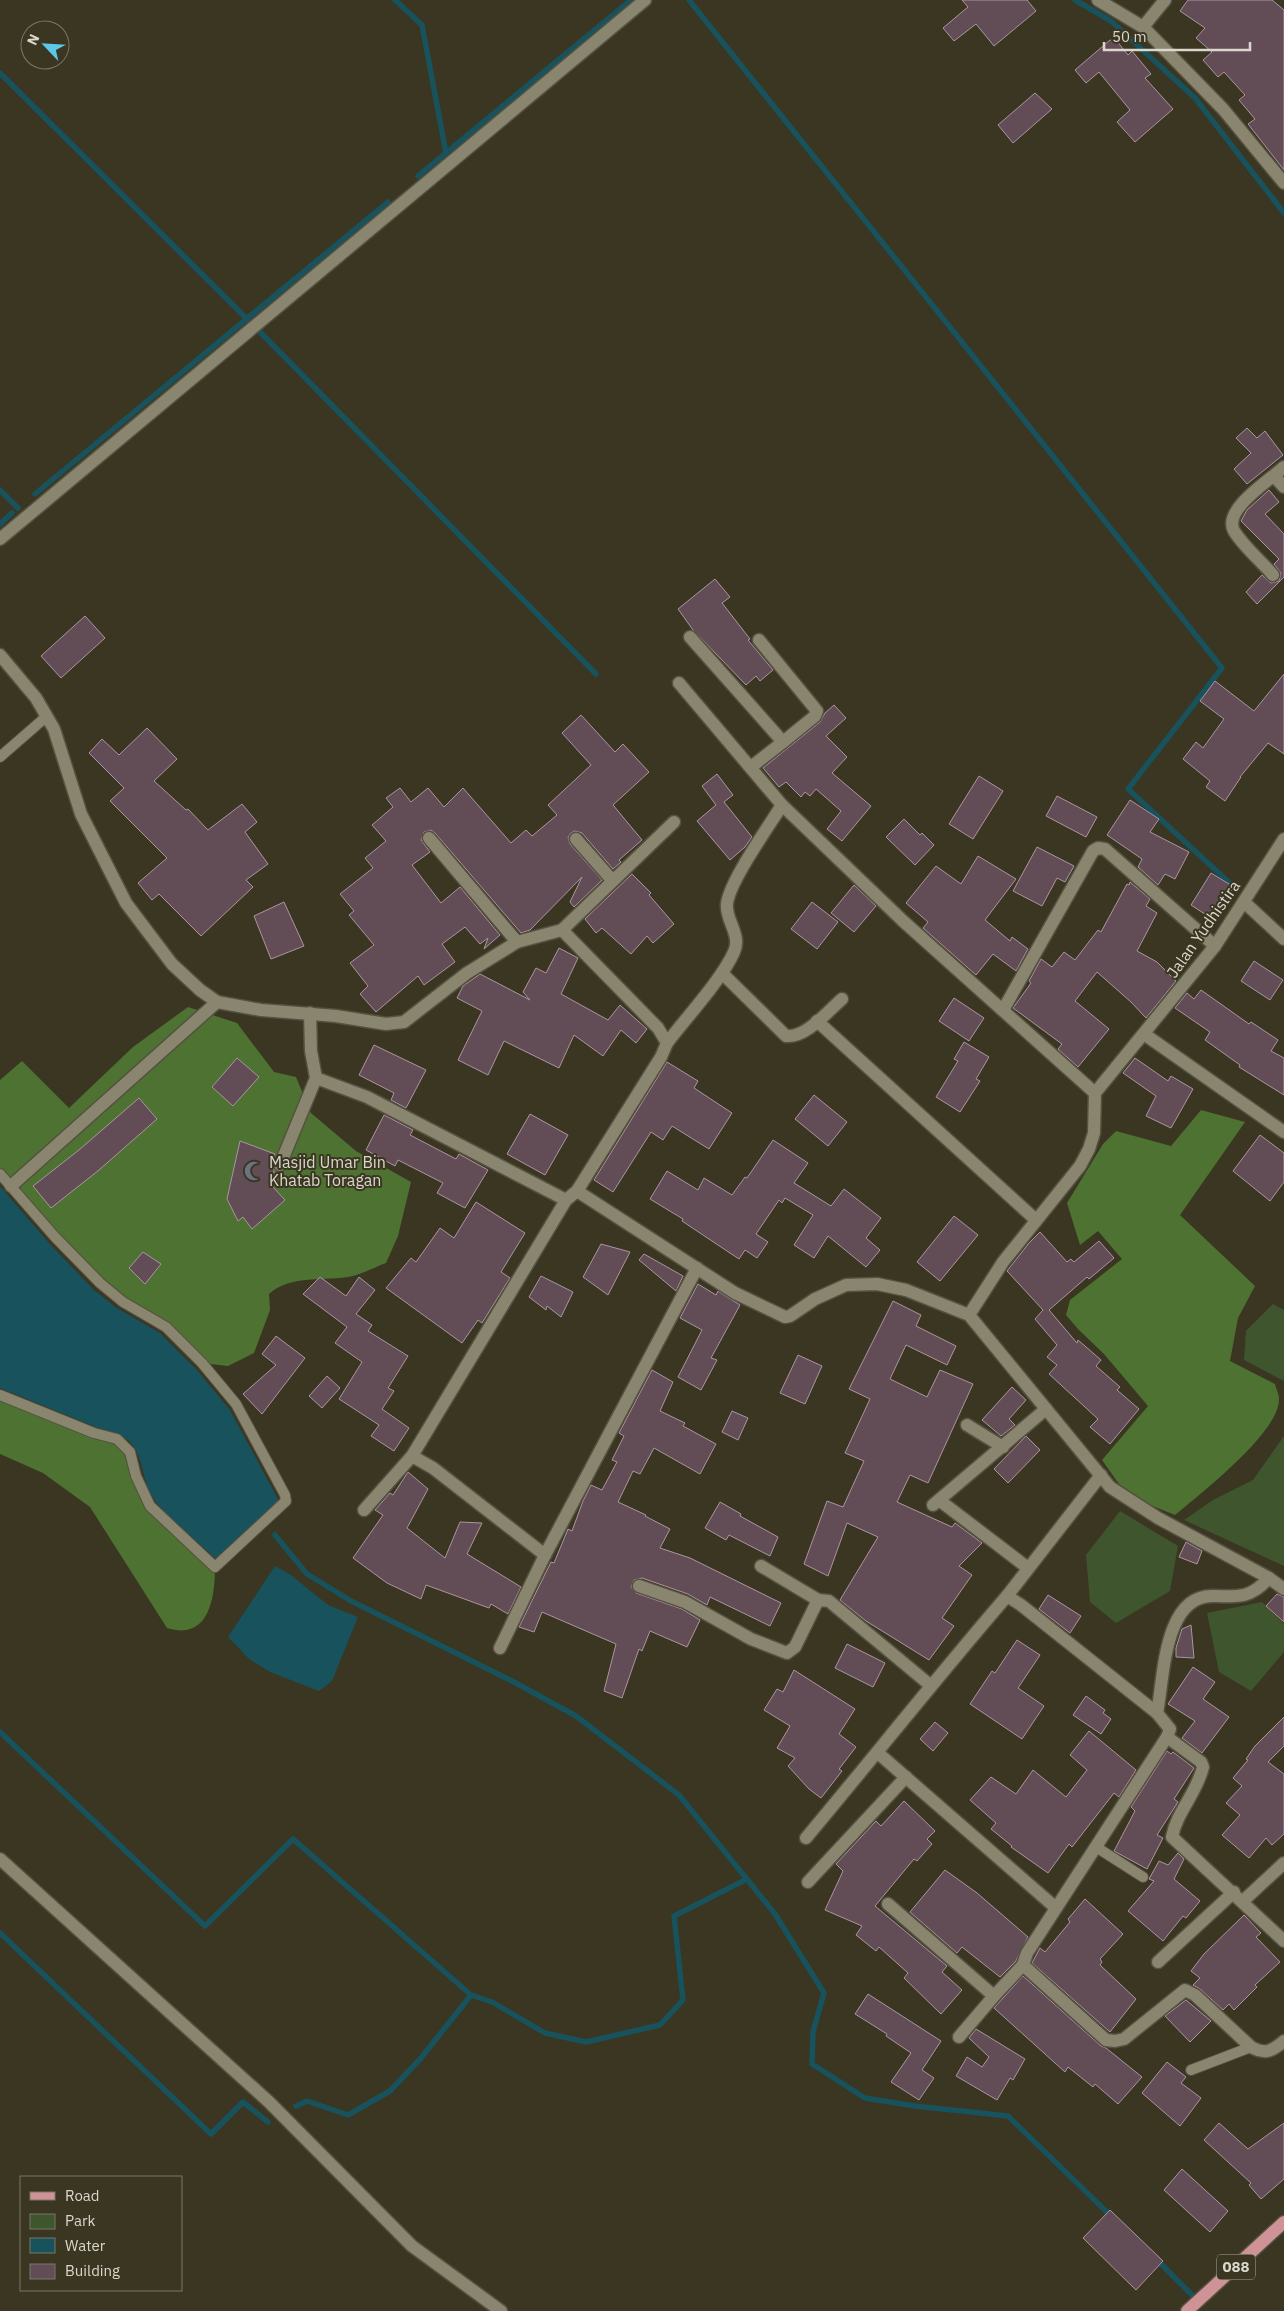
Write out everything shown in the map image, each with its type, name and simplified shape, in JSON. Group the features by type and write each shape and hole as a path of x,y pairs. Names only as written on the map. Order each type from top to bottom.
{"main road":[{"name":"088","path":"1187,2311 1284,2222"}],"street":[{"path":"0,539 31,511 645,0"},
{"path":"1098,0 1143,27 1223,109 1282,178"},
{"path":"1143,27 1165,0"},
{"path":"1273,576 1234,530 1231,520 1235,510 1243,502 1284,467"},
{"path":"1274,476 1284,487"},
{"path":"690,638 782,742"},
{"path":"751,768 815,716 816,711 759,640"},
{"path":"0,655 36,698 54,729 82,814 126,903 172,964 200,990 217,1002 261,1010 310,1013 386,1024 404,1022 467,972 517,942 562,930 674,822"},
{"path":"679,683 782,804 903,921 1095,1093 1094,1133 1089,1149 1080,1166 1003,1262 969,1315"},
{"path":"364,1510 412,1456 566,1200 577,1191 667,1044 722,973 735,950 735,931 726,904 736,878 782,804"},
{"path":"429,838 517,942"},
{"name":"Jalan Yudhistira","path":"1095,1093 1215,946 1284,839"},
{"path":"576,840 612,880"},
{"path":"1003,1010 1093,850 1098,848 1104,849 1215,946"},
{"path":"1244,902 1284,939"},
{"path":"562,930 658,1028 667,1044"},
{"path":"722,973 786,1036 801,1033 842,999"},
{"path":"11,1186 217,1002"},
{"path":"280,1165 316,1078 311,1051 310,1013"},
{"path":"817,1021 1036,1220"},
{"path":"1144,1034 1284,1132"},
{"path":"316,1078 367,1097 566,1200"},
{"path":"577,1191 735,1293 785,1317 790,1316 815,1299 846,1285 877,1284 906,1290 969,1315 1110,1486 1158,1518 1270,1578 1284,1589"},
{"path":"500,1648 545,1554 697,1268"},
{"path":"1028,1568 936,1502 1003,1447 1046,1408"},
{"path":"967,1426 1003,1447"},
{"path":"412,1456 433,1468 545,1554"},
{"path":"806,1838 878,1752 930,1685 1007,1596 1101,1475"},
{"path":"761,1566 818,1600 829,1601 930,1685"},
{"path":"1157,1714 1170,1633 1184,1608 1200,1598 1211,1596 1244,1597 1254,1592 1270,1578"},
{"path":"638,1586 685,1602 751,1639 787,1653 795,1647 818,1600"},
{"path":"959,2037 1023,1964 1027,1954 1056,1908 1168,1737 1170,1729 1157,1714 1021,1605 1007,1596"},
{"path":"1168,1737 1201,1762 1203,1767 1194,1791 1174,1826 1172,1837 1239,1897 1284,1941"},
{"path":"878,1752 1056,1908"},
{"path":"808,1882 906,1777"},
{"path":"0,1858 269,2102 412,2246 501,2311"},
{"path":"1158,1962 1284,1863"},
{"path":"888,1904 994,1996"},
{"path":"1023,1964 1106,2040 1115,2042 1124,2038 1185,1990 1191,1991 1252,2047 1262,2052 1272,2050 1284,2041"}],"lane":[{"path":"0,757 47,716"},
{"path":"0,1174 55,1237 100,1283 123,1302 166,1327 202,1363 236,1404 285,1494 286,1501 215,1567 150,1506 138,1482 130,1452 117,1440 94,1434 0,1395"},
{"path":"1096,1847 1143,1877"},
{"path":"1191,2070 1252,2047"}],"green space":[{"path":"188,1007 237,1023 274,1072 296,1077 311,1113 356,1151 411,1182 398,1236 386,1263 353,1276 298,1281 278,1288 269,1294 270,1310 254,1353 228,1366 202,1363 166,1327 100,1283 0,1175 0,1080 22,1061 69,1108 133,1047"},
{"path":"1201,1110 1245,1122 1180,1215 1255,1286 1238,1318 1230,1361 1275,1384 1279,1399 1276,1413 1253,1445 1237,1462 1175,1515 1150,1505 1119,1484 1102,1460 1148,1406 1104,1354 1066,1315 1070,1300 1122,1259 1098,1231 1080,1245 1067,1203 1103,1144 1116,1131 1171,1146"},
{"path":"1273,1304 1284,1310 1284,1381 1244,1360 1246,1331"},
{"path":"0,1394 117,1439 130,1452 150,1506 215,1567 211,1603 201,1623 192,1628 181,1630 167,1628 90,1507 43,1473 0,1454"},
{"path":"1284,1436 1284,1566 1184,1520 1213,1500 1253,1480"},
{"path":"1120,1511 1178,1546 1170,1591 1116,1623 1090,1602 1086,1555"},
{"path":"1262,1602 1284,1624 1284,1652 1251,1691 1219,1672 1207,1613"}],"water":[{"path":"0,1186 49,1243 94,1290 117,1308 160,1333 196,1369 230,1410 279,1501 216,1559 172,1520 157,1503 148,1489 137,1453 128,1440 0,1388"},
{"path":"275,1566 291,1575 328,1605 358,1617 332,1681 319,1691 270,1672 249,1659 228,1637"}],"building":[{"path":"962,0 1027,0 1036,11 994,46 976,24 954,41 943,28 968,7"},
{"path":"1188,0 1272,0 1284,10 1284,170 1248,124 1255,119 1239,100 1245,95 1224,72 1218,77 1203,60 1212,52 1196,38 1205,28 1180,11"},
{"path":"1110,40 1116,40 1128,55 1132,51 1151,74 1145,78 1173,109 1135,142 1117,122 1130,110 1099,72 1086,83 1075,70"},
{"path":"1035,93 1052,109 1013,143 998,125"},
{"path":"1247,428 1257,438 1265,431 1283,455 1247,484 1234,469 1251,453 1236,438"},
{"path":"1269,490 1279,502 1265,514 1284,534 1284,577 1257,604 1246,592 1262,575 1271,583 1279,581 1281,573 1274,564 1279,559 1241,521 1247,510"},
{"path":"715,579 730,597 722,603 750,639 748,640 773,670 760,681 756,676 746,685 693,630 678,609"},
{"path":"85,616 105,638 61,678 41,656"},
{"path":"1284,674 1284,754 1268,743 1240,777 1225,801 1206,787 1210,781 1183,759 1196,742 1203,748 1224,719 1200,701 1215,681 1254,711"},
{"path":"834,705 846,718 826,736 847,757 832,773 871,806 842,841 827,829 841,811 816,789 810,796 805,792 801,797 786,782 779,787 763,768 820,722 825,713"},
{"path":"581,715 615,752 623,744 649,772 613,805 642,840 619,860 621,862 613,869 582,833 575,831 571,833 568,837 570,844 602,880 574,907 570,902 582,877 530,930 521,933 435,833 431,830 424,832 421,840 430,852 412,865 441,903 460,887 500,935 484,949 488,938 480,944 465,927 442,944 455,962 424,985 418,976 376,1012 360,994 368,986 350,963 374,945 349,915 354,911 340,894 373,868 365,858 386,841 372,825 393,807 386,798 400,788 411,802 428,788 444,807 463,788 511,843 526,830 532,836 557,815 548,805 591,765 562,733"},
{"path":"147,728 177,759 154,781 186,810 188,809 208,830 242,804 257,822 245,832 268,864 246,880 253,887 201,936 159,894 152,900 138,883 167,858 110,801 124,788 89,753 102,739 119,755"},
{"path":"717,774 733,795 724,802 752,837 745,847 730,860 697,821 716,805 702,786"},
{"path":"979,776 1003,791 973,839 949,824"},
{"path":"1057,796 1097,817 1086,837 1046,816"},
{"path":"1130,800 1159,819 1150,832 1189,852 1175,879 1165,874 1158,885 1138,867 1142,859 1107,835"},
{"path":"904,819 920,835 922,833 934,845 915,865 886,837"},
{"path":"1037,847 1074,866 1065,882 1057,878 1042,906 1013,891"},
{"path":"978,856 1016,879 985,920 1010,941 1012,937 1028,949 1016,971 993,954 976,975 923,928 928,922 906,903 936,866 961,884"},
{"path":"1211,873 1234,887 1214,920 1191,905"},
{"path":"632,874 651,893 649,895 674,924 653,943 647,936 631,954 602,928 596,933 585,919"},
{"path":"1130,882 1150,899 1146,906 1157,913 1137,951 1157,962 1176,981 1146,1018 1097,972 1075,1001 1109,1029 1078,1067 1058,1049 1062,1044 1013,1008 1031,983 1029,981 1041,959 1052,967 1064,952 1075,960 1098,930 1101,932 1127,884 1129,885"},
{"path":"854,885 876,906 854,932 831,913"},
{"path":"284,902 304,946 271,959 254,916"},
{"path":"812,902 838,922 817,949 791,929"},
{"path":"559,948 578,958 561,994 608,1020 620,1005 647,1029 636,1043 621,1030 603,1056 574,1035 559,1068 504,1041 488,1075 458,1060 482,1011 457,998 463,986 480,974 530,1000 523,992 536,968 546,973"},
{"path":"1254,961 1283,980 1270,1000 1241,981"},
{"path":"1201,990 1249,1024 1251,1022 1278,1040 1271,1051 1284,1058 1284,1095 1239,1067 1240,1065 1205,1040 1210,1032 1175,1008 1187,993 1194,999"},
{"path":"954,998 984,1018 969,1041 939,1021"},
{"path":"964,1042 989,1057 976,1079 980,1081 960,1112 936,1097 958,1061 954,1059"},
{"path":"374,1045 426,1070 406,1108 391,1100 394,1093 359,1075"},
{"path":"237,1058 259,1077 233,1106 212,1087"},
{"path":"1135,1058 1168,1081 1171,1076 1193,1089 1171,1128 1146,1116 1156,1096 1123,1073"},
{"path":"667,1062 698,1081 694,1088 732,1113 709,1149 672,1126 663,1140 651,1132 613,1192 594,1180"},
{"path":"814,1095 847,1122 828,1146 795,1119"},
{"path":"139,1098 157,1119 99,1170 51,1208 33,1186 79,1150"},
{"path":"530,1114 568,1135 545,1175 507,1154"},
{"path":"384,1115 413,1130 410,1135 456,1159 459,1154 488,1170 465,1208 437,1193 443,1183 398,1160 395,1166 366,1150"},
{"path":"1260,1135 1284,1153 1284,1182 1270,1201 1233,1171"},
{"path":"773,1140 808,1163 794,1183 831,1206 844,1189 881,1218 866,1238 880,1250 866,1267 828,1236 814,1258 794,1245 813,1215 785,1198 782,1203 779,1200 756,1234 768,1242 757,1258 745,1250 739,1259 682,1221 683,1219 650,1199 667,1171 698,1190 704,1178 732,1195 745,1177 747,1178"},
{"name":"Masjid Umar Bin Khatab Toragan","path":"240,1141 275,1154 272,1166 274,1170 273,1187 285,1200 252,1229 243,1217 238,1221 227,1199"},
{"path":"476,1202 525,1233 501,1272 510,1278 482,1323 478,1320 462,1343 386,1288 411,1258 416,1262 440,1228 454,1238"},
{"path":"954,1216 978,1235 940,1281 917,1262"},
{"path":"1040,1232 1067,1262 1071,1259 1074,1262 1099,1241 1114,1258 1089,1279 1087,1277 1049,1310 1077,1343 1078,1340 1101,1360 1096,1366 1120,1387 1117,1390 1139,1409 1110,1444 1090,1427 1098,1419 1049,1374 1057,1365 1047,1357 1057,1345 1035,1319 1043,1310 1007,1271"},
{"path":"601,1244 630,1252 608,1295 583,1277"},
{"path":"143,1252 161,1264 145,1284 129,1268"},
{"path":"644,1254 683,1276 676,1291 639,1260"},
{"path":"541,1276 573,1292 561,1317 547,1306 546,1310 529,1297"},
{"path":"320,1277 346,1296 359,1277 375,1290 356,1314 372,1325 368,1331 408,1356 388,1388 394,1391 382,1409 409,1428 394,1451 371,1436 379,1425 339,1399 362,1362 335,1343 347,1327 303,1294"},
{"path":"698,1284 716,1295 718,1291 740,1305 711,1358 717,1360 701,1390 678,1377 702,1330 680,1318"},
{"path":"893,1301 921,1315 916,1326 956,1346 947,1365 906,1345 890,1379 927,1397 940,1370 973,1384 928,1483 910,1475 897,1502 952,1527 955,1523 982,1543 959,1566 972,1575 942,1618 954,1626 929,1660 866,1621 840,1600 878,1537 847,1523 828,1576 804,1564 827,1501 843,1507 864,1461 845,1453 870,1399 849,1389"},
{"path":"276,1336 305,1358 262,1414 243,1394 276,1365 262,1354"},
{"path":"798,1355 822,1366 805,1404 780,1393"},
{"path":"652,1370 673,1382 660,1411 685,1423 683,1426 716,1444 700,1474 654,1448 640,1474 633,1471 618,1502 670,1529 660,1548 690,1558 781,1603 770,1626 710,1597 707,1605 688,1594 642,1578 634,1580 631,1587 636,1593 682,1609 700,1620 687,1647 650,1631 642,1651 639,1649 622,1698 604,1691 616,1644 542,1612 534,1632 519,1627 551,1562 554,1563 568,1529 572,1531 591,1485 602,1490 617,1462 612,1460 624,1436 619,1433"},
{"path":"327,1376 340,1388 322,1408 309,1396"},
{"path":"1012,1387 1026,1400 1009,1419 1015,1425 1001,1436 982,1420"},
{"path":"732,1411 748,1418 738,1440 722,1432"},
{"path":"1026,1436 1040,1450 1008,1483 994,1469"},
{"path":"408,1472 428,1489 407,1528 445,1558 460,1522 482,1523 467,1554 521,1587 508,1614 491,1604 489,1608 426,1585 421,1599 387,1583 353,1558 383,1515 375,1510 390,1493 393,1495"},
{"path":"720,1502 741,1514 740,1516 778,1537 770,1556 729,1535 726,1540 705,1528"},
{"path":"1186,1542 1202,1551 1197,1564 1179,1557"},
{"path":"1277,1594 1284,1597 1284,1622 1266,1606"},
{"path":"1048,1595 1081,1616 1070,1633 1039,1609"},
{"path":"1191,1625 1194,1658 1176,1657 1176,1648 1182,1629"},
{"path":"1017,1640 1040,1655 1018,1688 1044,1706 1022,1739 970,1704 992,1671 995,1673"},
{"path":"847,1644 885,1663 873,1687 835,1668"},
{"path":"1193,1667 1215,1682 1203,1699 1229,1717 1202,1753 1182,1738 1195,1721 1168,1704"},
{"path":"794,1670 855,1709 839,1734 856,1747 839,1769 842,1771 821,1798 809,1789 788,1766 795,1758 777,1748 790,1726 764,1710 777,1689 783,1692"},
{"path":"1086,1696 1105,1710 1103,1713 1111,1719 1101,1734 1073,1715"},
{"path":"1284,1717 1284,1746 1268,1762 1284,1774 1284,1834 1272,1845 1266,1838 1249,1858 1222,1835 1240,1815 1226,1803 1242,1786 1233,1778 1248,1760 1246,1759 1255,1746"},
{"path":"935,1722 948,1733 933,1751 920,1739"},
{"path":"1089,1731 1136,1770 1119,1797 1114,1793 1072,1847 1069,1844 1048,1873 1011,1847 991,1829 996,1823 970,1800 991,1777 1016,1794 1033,1770 1066,1797 1087,1770 1070,1755"},
{"path":"1167,1751 1171,1754 1173,1752 1194,1768 1174,1799 1178,1802 1157,1835 1163,1838 1147,1869 1114,1851 1135,1811 1131,1807"},
{"path":"904,1801 935,1831 927,1839 932,1844 917,1861 914,1859 875,1906 947,1966 942,1972 962,1990 941,2014 904,1978 908,1973 879,1947 876,1951 856,1935 862,1926 825,1910 843,1871 836,1864 876,1821 881,1826"},
{"path":"1178,1853 1184,1859 1174,1879 1200,1901 1186,1918 1183,1916 1163,1941 1128,1911 1154,1881 1149,1879 1159,1861 1168,1865"},
{"path":"945,1870 977,1893 1028,1937 1016,1961 1000,1977 962,1947 957,1953 910,1912"},
{"path":"1085,1899 1123,1934 1100,1959 1102,1962 1100,1965 1136,1999 1110,2032 1032,1963 1040,1948 1045,1952 1070,1922 1068,1919"},
{"path":"1244,1915 1261,1933 1256,1937 1280,1962 1255,1985 1257,1987 1234,2010 1229,2004 1223,2010 1193,1985 1200,1978 1191,1971 1204,1954"},
{"path":"1023,1976 1101,2046 1142,2077 1118,2104 1095,2084 1093,2087 1068,2067 1065,2072 994,2008"},
{"path":"868,1994 941,2041 922,2070 934,2078 919,2100 891,2082 911,2053 886,2036 887,2034 855,2014"},
{"path":"1186,2000 1211,2021 1190,2042 1165,2016"},
{"path":"976,2029 1025,2059 1013,2080 1010,2078 997,2100 956,2076 967,2057 982,2067 989,2057 969,2038"},
{"path":"1167,2062 1186,2077 1181,2083 1201,2098 1180,2126 1142,2093"},
{"path":"1219,2123 1248,2149 1284,2123 1284,2179 1261,2199 1249,2185 1251,2183 1204,2140"},
{"path":"1182,2169 1228,2211 1210,2232 1164,2190"},
{"path":"1110,2210 1163,2261 1136,2290 1083,2238"}],"waterway":[{"path":"395,0 422,25 446,153"},
{"path":"418,176 631,0"},
{"path":"689,0 1222,668 1128,789 1235,888"},
{"path":"1075,0 1111,21 1195,98 1284,213"},
{"path":"0,73 248,320"},
{"path":"35,494 388,202"},
{"path":"260,332 596,674"},
{"path":"0,490 18,508"},
{"path":"0,524 12,513"},
{"path":"275,1535 307,1574 351,1601 512,1681 576,1716 679,1795 775,1914 824,1993 813,2032 812,2064 865,2098 915,2106 1008,2116 1112,2217"},
{"path":"0,1732 205,1926 293,1839 471,1995"},
{"path":"296,2106 307,2101 348,2115 390,2091 421,2058 471,1995 492,2002 545,2033 586,2042 660,2025 683,2000 674,1916 747,1879"},
{"path":"0,1933 211,2134 243,2102 268,2122"},
{"path":"1155,2258 1194,2297"}],"place":[{"name":"Masjid Umar Bin Khatab Toragan","path":"254,1171"}]}
